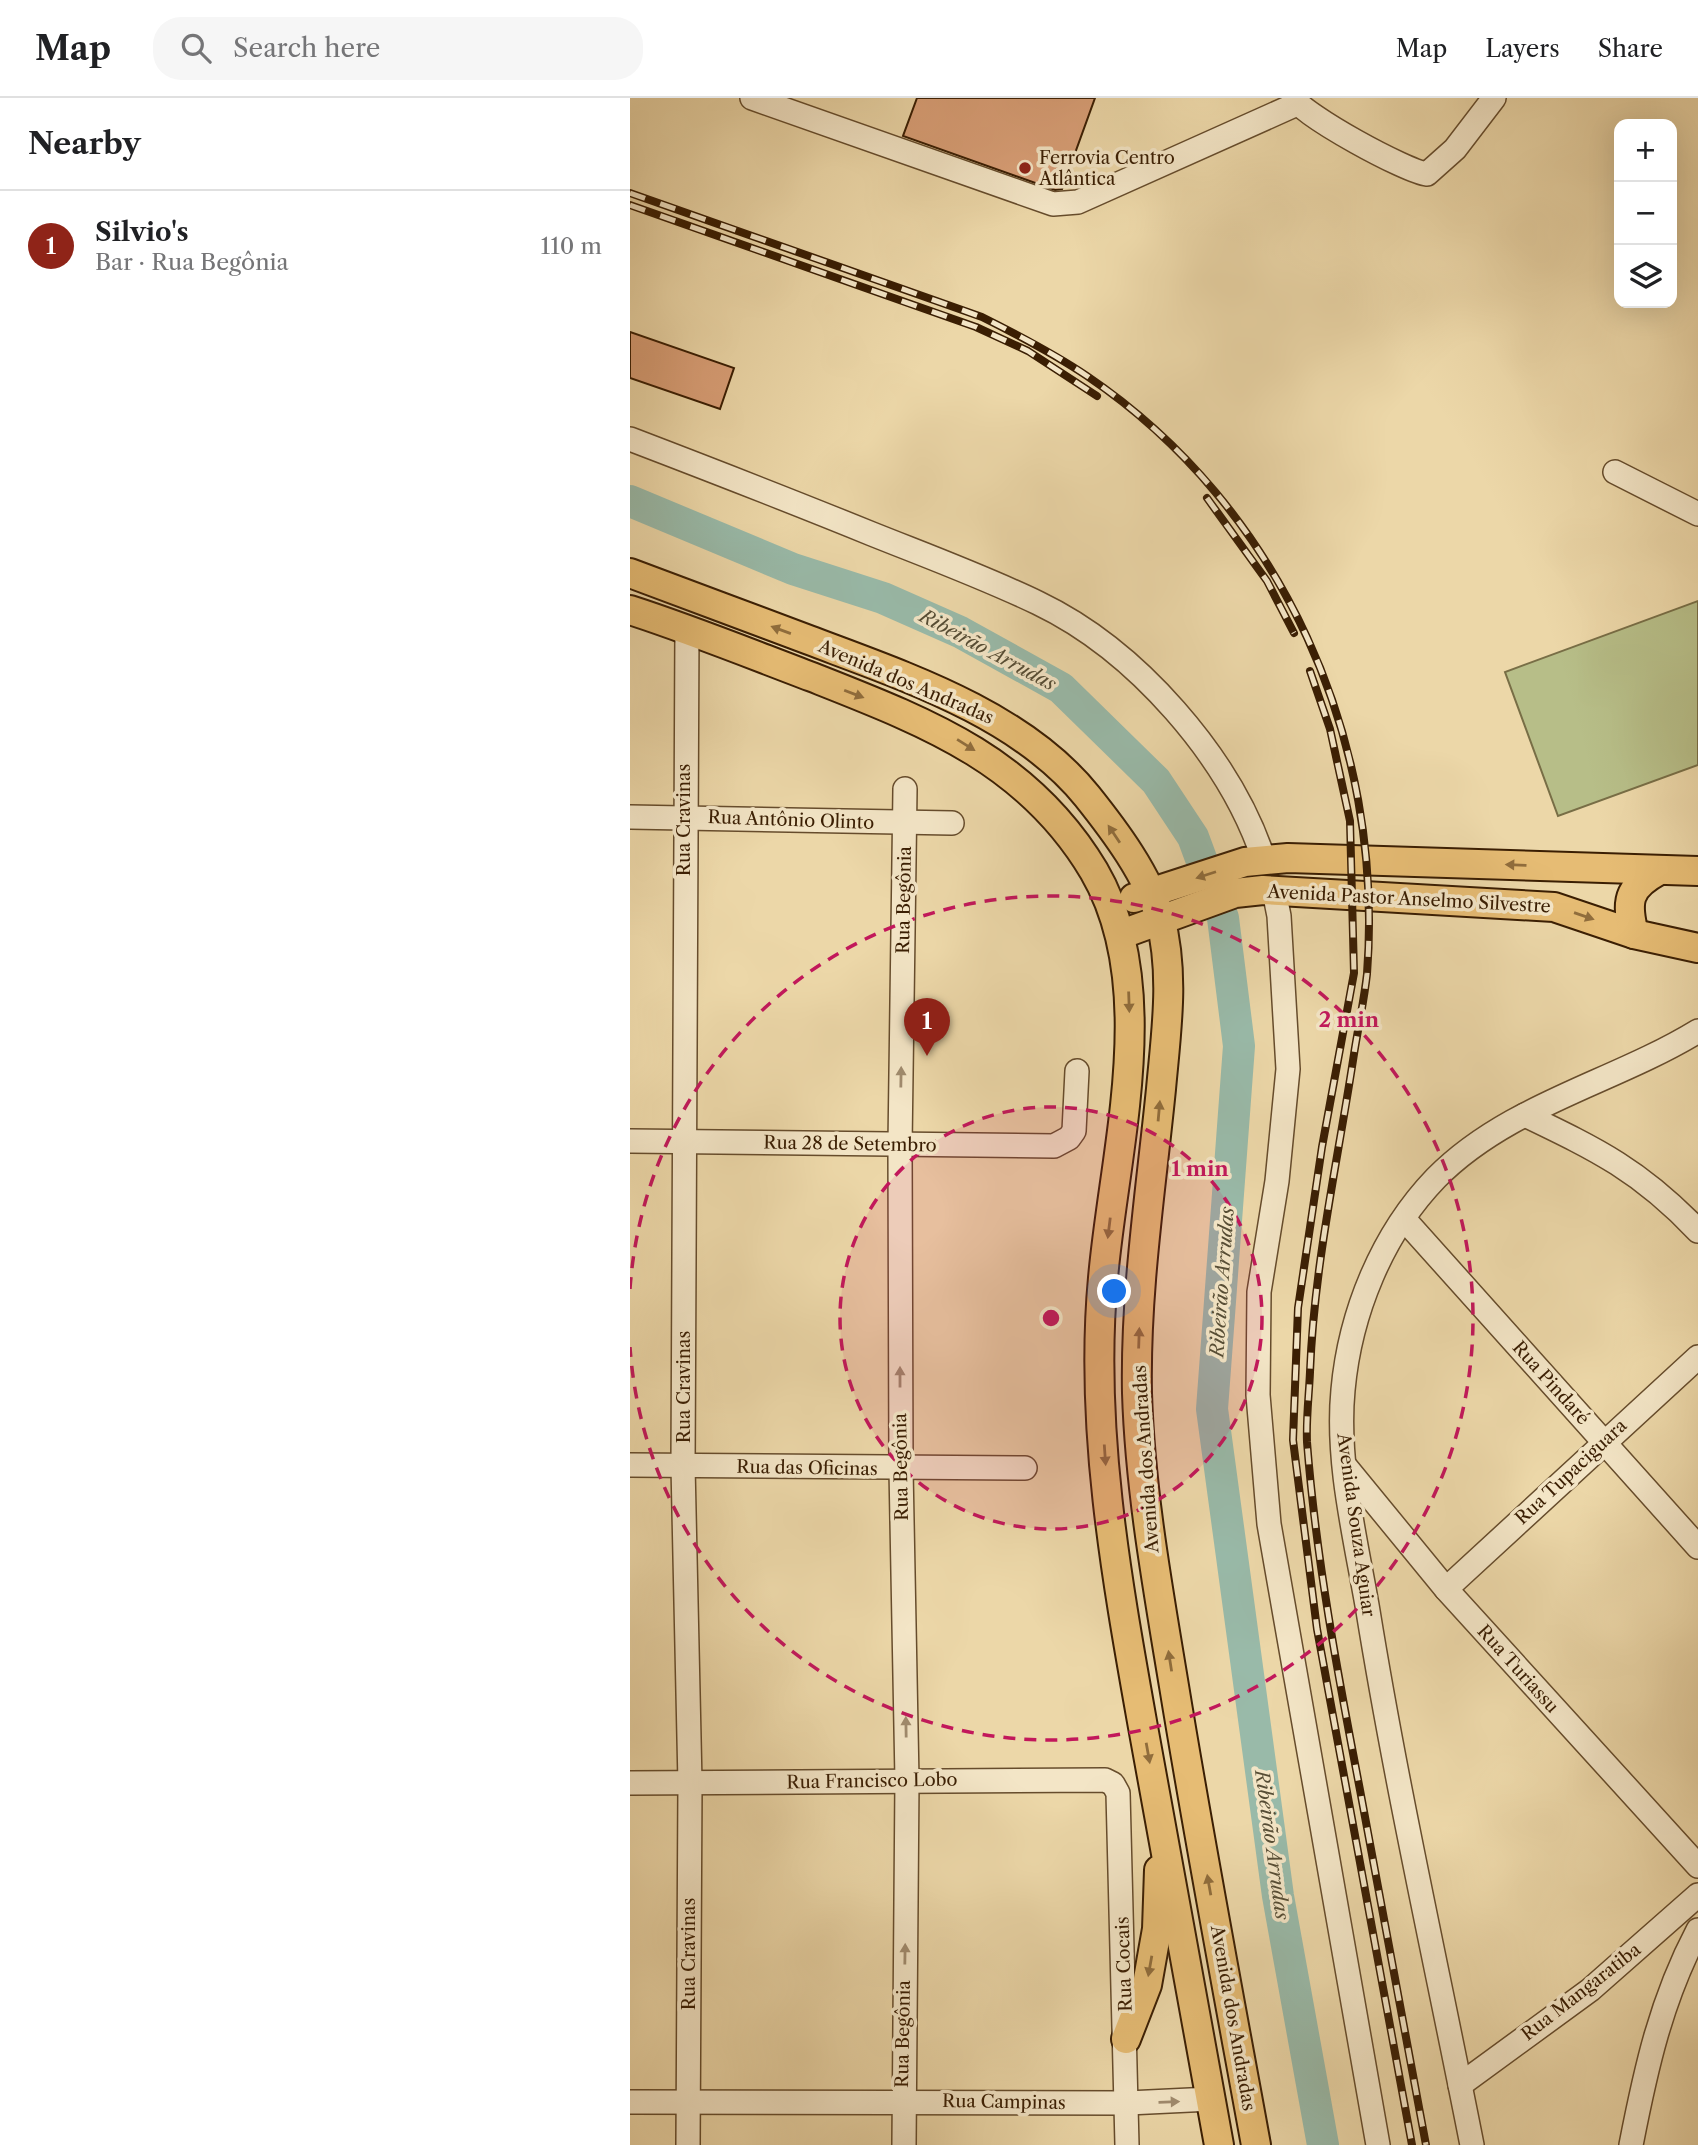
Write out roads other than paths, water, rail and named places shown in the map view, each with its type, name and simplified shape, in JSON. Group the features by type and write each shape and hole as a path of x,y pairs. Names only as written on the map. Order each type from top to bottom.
{"main road":[{"name":"Avenida dos Andradas","path":"630,573 870,663 993,717 1033,744 1084,791 1163,903 1168,1014 1139,1330 1137,1392 1152,1556 1256,2145"},
{"name":"Avenida dos Andradas","path":"630,610 687,628 905,714 944,731 979,753 1021,783 1053,814 1095,873 1122,934 1130,1033 1103,1279 1101,1387 1107,1485 1127,1631 1189,1964 1219,2145"},
{"name":"Avenida Pastor Anselmo Silvestre","path":"1122,934 1163,903 1254,861 1288,858 1698,871"},
{"path":"1634,934 1628,911 1630,898 1644,878 1658,871"},
{"name":"Avenida Pastor Anselmo Silvestre","path":"1112,908 1261,891 1531,904 1577,913 1634,934 1698,948"},
{"path":"1126,2039 1147,1985 1157,1929 1161,1825"}],"street":[{"path":"752,98 1053,204 1078,202 1296,101 1399,166 1427,174 1449,156 1494,98"},
{"path":"630,439 1039,603 1075,625 1122,660 1158,693 1191,731 1227,779 1254,861"},
{"path":"1615,472 1698,514"},
{"name":"Rua Cravinas","path":"687,628 683,1466 690,1783 688,2145"},
{"name":"Rua Begônia","path":"904,2145 902,2101 907,1780 901,1469 900,1145 905,789"},
{"name":"Rua Antônio Olinto","path":"630,817 952,823"},
{"path":"1261,891 1279,916 1288,1069 1277,1181 1259,1292 1261,1421 1269,1524 1378,2145"},
{"name":"Avenida Souza Aguiar","path":"1472,2145 1384,1711 1345,1466 1342,1391 1352,1328 1371,1278 1404,1219 1436,1178 1479,1143 1525,1115 1698,1031"},
{"name":"Rua 28 de Setembro","path":"630,1142 1054,1146 1069,1138 1075,1122 1077,1071"},
{"path":"1525,1115 1597,1149 1636,1173 1698,1231"},
{"name":"Rua Pindaré","path":"1404,1219 1698,1547"},
{"name":"Rua Tupaciguara","path":"1446,1589 1698,1357"},
{"name":"Rua das Oficinas","path":"630,1465 1026,1468"},
{"name":"Rua Turiassu","path":"1345,1466 1446,1589 1698,1866"},
{"name":"Rua Francisco Lobo","path":"630,1783 1105,1780 1113,1784"},
{"name":"Rua Cocais","path":"1113,1784 1118,1793 1127,2145"},
{"name":"Rua Mangaratiba","path":"1460,2085 1590,1990 1698,1895"},
{"path":"1631,2145 1650,2048 1677,1969 1698,1930"},
{"name":"Rua Campinas","path":"630,2102 1128,2103 1211,2099"}],"waterway":[{"name":"Ribeirão Arrudas","path":"630,501 793,569 883,598 960,632 1061,688 1156,781 1193,837 1223,918 1239,1046 1212,1409 1278,1896 1323,2145"}],"railway":[{"path":"630,193 982,317 1087,376 1156,430 1216,492 1266,562 1307,637 1338,717 1358,801 1368,887 1367,974 1316,1292 1307,1442 1316,1530 1336,1660 1426,2145"},
{"path":"630,205 976,327 1028,351 1097,396"},
{"path":"1207,498 1267,581 1294,633"},
{"path":"1310,671 1330,729 1350,821 1354,973 1322,1147 1298,1308 1293,1440 1317,1629 1412,2145"}],"place":[{"name":"Ferrovia Centro Atlântica","path":"1025,168"},
{"name":"Silvio's","path":"927,1056"}]}
